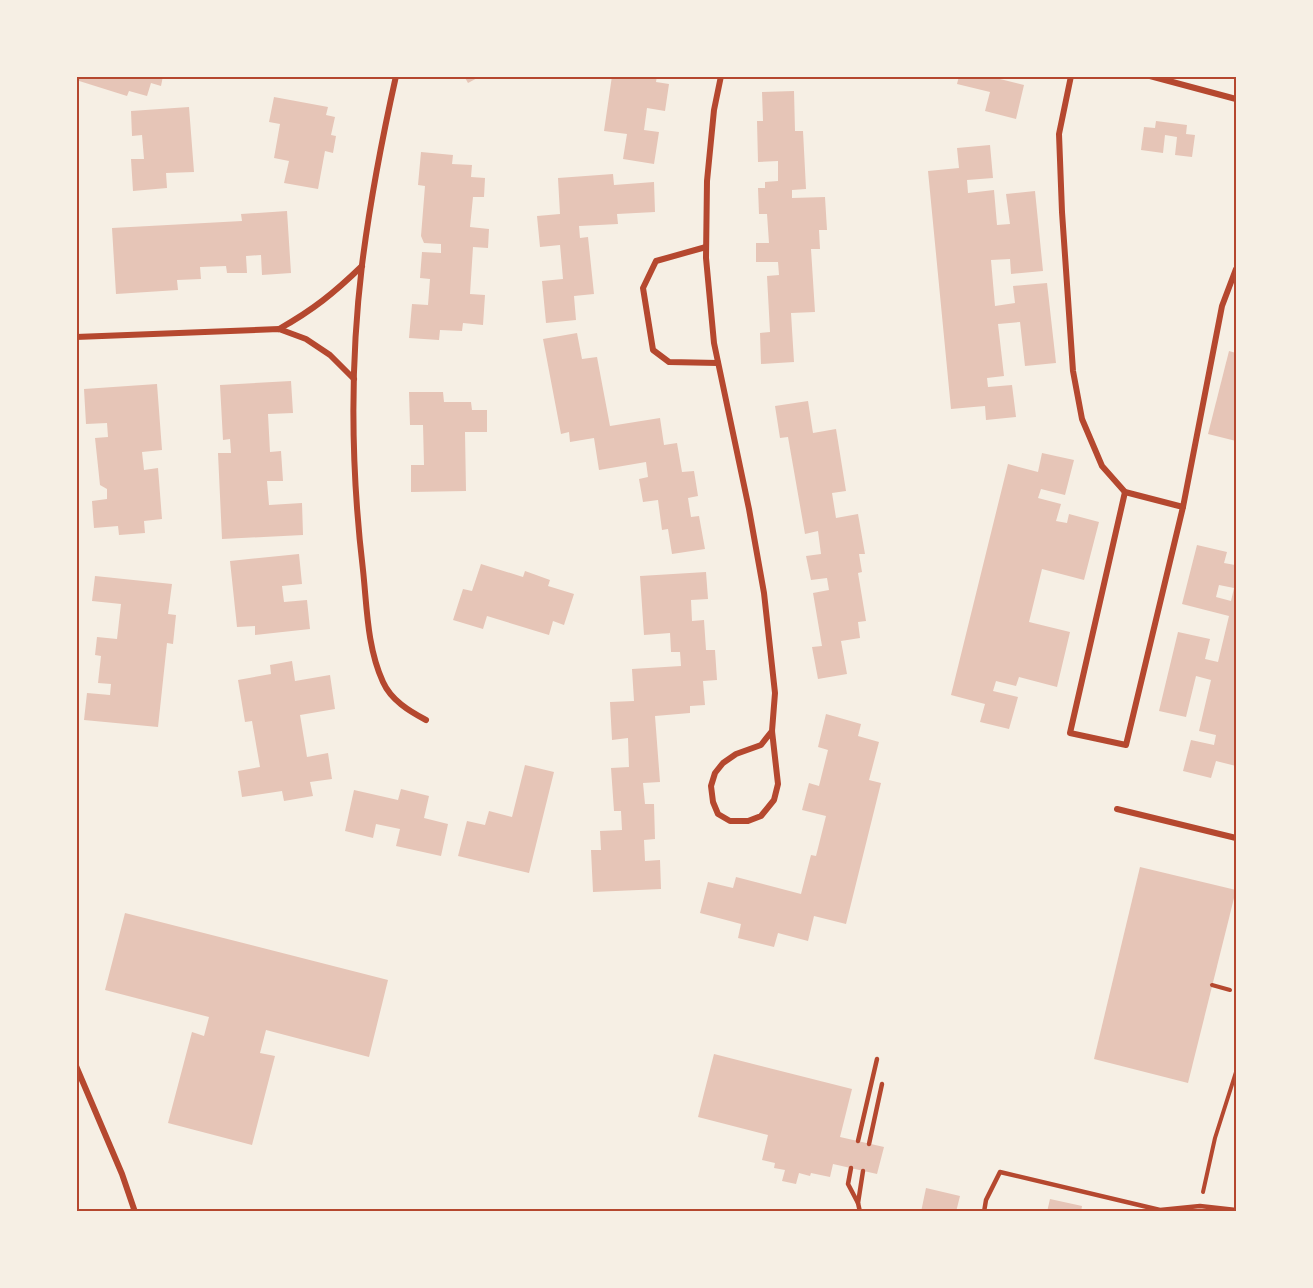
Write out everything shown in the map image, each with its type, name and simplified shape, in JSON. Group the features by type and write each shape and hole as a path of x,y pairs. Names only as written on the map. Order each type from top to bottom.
{"street":[{"path":"396,76 379,154 362,266 354,379 355,471 371,645 383,683 404,709 426,720"},
{"path":"721,76 714,110 707,181 706,247 714,344 749,509 764,593 775,693 772,731 778,784 774,800 761,816 748,822 730,821 718,814 713,802 711,786 715,773 723,763 736,754 761,745 772,731"},
{"path":"1071,76 1059,134 1073,371 1082,419 1102,466 1125,492 1183,507"},
{"path":"1150,76 1236,99"},
{"path":"706,247 656,261 643,288 653,350 669,362 718,363"},
{"path":"279,329 311,311 333,294 362,266"},
{"path":"1125,492 1071,733 1126,745 1183,507 1222,306 1236,269"},
{"path":"76,337 279,329 306,339 330,355 354,379"},
{"path":"1117,809 1236,838"},
{"path":"76,1066 122,1174 135,1212"}],"lane":[{"path":"858,1141 877,1059"},
{"path":"869,1144 882,1084"},
{"path":"851,1168 848,1184 860,1212"},
{"path":"858,1203 863,1171"},
{"path":"984,1212 986,1200 1000,1172 1160,1210 1200,1206 1236,1210"}],"path":[{"path":"1212,985 1230,990"},
{"path":"1200,1206 1215,1138 1236,1072"}],"building":[{"path":"76,76 163,76 161,86 151,83 147,96 129,91 127,96 76,80"},
{"path":"464,76 481,76 468,83"},
{"path":"612,76 657,76 656,82 669,84 665,111 647,108 644,130 659,132 654,164 623,159 627,134 604,131"},
{"path":"959,76 997,76 996,78 1024,85 1016,119 985,111 990,92 957,84"},
{"path":"794,91 795,131 803,131 806,189 792,190 792,198 825,197 827,230 819,230 820,249 811,249 815,312 791,313 794,362 761,364 760,333 770,332 767,276 779,275 778,262 756,262 756,243 769,243 767,214 759,214 758,188 765,188 765,182 778,181 778,161 758,162 757,121 763,121 762,92"},
{"path":"274,97 328,107 326,115 335,117 331,135 336,136 333,153 325,151 318,189 284,183 289,161 274,158 280,124 269,122"},
{"path":"189,107 194,172 166,173 167,188 133,191 131,159 144,159 142,135 132,136 131,111"},
{"path":"1156,121 1187,125 1186,134 1195,135 1192,157 1175,155 1177,137 1165,135 1163,153 1141,150 1144,127 1155,128"},
{"path":"990,145 993,178 967,180 968,193 994,190 997,225 1010,224 1006,194 1035,191 1043,271 1011,274 1010,259 991,260 995,306 1015,303 1013,286 1047,283 1056,363 1025,366 1020,322 998,324 1004,376 987,378 988,387 1012,385 1016,417 986,420 985,406 951,409 928,171 959,168 957,148"},
{"path":"421,152 453,155 452,164 472,165 471,177 485,178 484,197 473,197 470,227 489,229 488,248 473,247 470,294 485,295 483,325 463,323 462,331 440,330 439,340 409,338 412,304 428,305 430,279 420,278 422,252 441,253 441,244 424,243 421,236 425,186 418,185"},
{"path":"613,174 614,185 654,182 655,212 617,214 618,224 579,226 580,238 588,237 594,294 574,296 576,320 546,323 542,281 563,279 560,245 540,247 537,216 560,214 558,178"},
{"path":"287,211 291,273 262,275 261,255 246,256 247,273 227,273 226,266 200,267 201,279 177,280 178,290 116,294 112,228 242,221 241,214"},
{"path":"577,333 582,359 597,357 610,426 660,418 664,445 677,443 682,472 694,471 698,496 688,498 691,517 699,516 705,549 672,554 668,529 662,530 658,500 643,502 639,479 648,477 646,462 599,470 594,438 570,442 569,432 561,434 543,339"},
{"path":"1229,351 1236,353 1236,441 1208,434"},
{"path":"291,381 293,413 268,414 270,452 281,451 283,481 267,481 269,505 302,503 303,535 222,539 218,453 231,453 230,439 223,440 220,385"},
{"path":"157,384 162,450 142,452 144,470 158,468 162,519 144,521 145,533 119,535 118,526 94,528 92,501 107,499 107,489 100,485 95,438 108,437 107,423 86,424 84,389"},
{"path":"409,392 443,392 444,402 471,402 472,410 487,410 487,432 465,432 466,491 411,492 411,465 424,465 423,425 410,425"},
{"path":"808,401 813,433 836,429 846,491 832,493 836,518 858,514 865,554 859,554 862,572 858,573 866,621 858,622 860,638 841,641 847,674 818,679 812,647 822,646 813,593 829,590 827,578 811,580 806,556 821,554 818,531 805,534 788,437 780,438 775,406"},
{"path":"1042,453 1074,460 1065,495 1041,489 1038,498 1061,504 1056,521 1067,523 1069,514 1099,522 1084,580 1042,569 1029,622 1070,632 1057,687 1019,677 1016,686 996,681 993,691 1018,697 1009,729 980,722 985,704 951,695 1008,464 1038,472"},
{"path":"1197,545 1227,552 1224,563 1235,565 1236,561 1236,766 1216,761 1211,778 1183,771 1191,740 1214,745 1216,735 1199,731 1211,680 1196,676 1186,717 1159,711 1178,632 1210,639 1205,659 1218,662 1229,616 1182,604","holes":["1219,585 1234,588 1231,601 1216,597"]},
{"path":"299,554 302,584 282,586 284,602 307,600 310,629 255,635 255,626 237,627 230,561"},
{"path":"481,564 523,577 525,571 550,580 548,586 574,594 564,625 553,621 549,635 487,616 483,629 453,620 463,589 472,591"},
{"path":"706,572 708,599 691,600 692,621 704,620 706,650 715,650 717,680 703,681 705,705 690,706 690,713 655,716 660,782 643,783 645,804 654,804 655,839 644,840 645,861 660,860 661,889 593,892 591,850 601,850 600,831 622,830 621,811 614,811 611,768 629,767 628,738 612,740 610,702 634,701 632,669 681,666 680,652 671,652 670,633 644,635 640,576"},
{"path":"95,576 172,584 168,614 176,615 173,644 167,643 158,727 84,720 87,693 110,695 111,684 98,683 101,656 95,655 97,637 117,639 121,604 92,601"},
{"path":"292,661 295,681 330,675 335,709 300,715 307,757 328,753 332,779 310,782 313,796 284,801 282,791 242,797 238,771 260,767 252,721 245,722 238,680 271,674 270,665"},
{"path":"826,714 861,724 858,736 879,742 869,780 881,783 846,924 814,916 808,941 778,933 774,947 738,938 741,924 700,913 708,882 733,888 736,877 801,894 811,855 816,856 826,816 802,810 809,783 819,786 828,750 818,747"},
{"path":"525,765 554,772 529,873 458,856 467,821 485,825 489,811 512,817"},
{"path":"401,789 429,796 424,818 448,824 441,856 396,846 400,829 376,824 373,838 345,831 354,790 398,800"},
{"path":"1140,867 1236,890 1188,1083 1094,1059"},
{"path":"125,913 388,980 369,1057 266,1030 260,1053 275,1056 252,1145 168,1123 192,1032 204,1036 209,1017 105,990"},
{"path":"714,1054 852,1089 840,1137 884,1147 877,1174 833,1164 830,1177 799,1173 796,1184 782,1181 785,1170 774,1168 775,1163 762,1160 768,1135 698,1117"},
{"path":"926,1188 960,1196 956,1212 921,1212"},
{"path":"1050,1199 1082,1206 1081,1212 1047,1212"}]}
